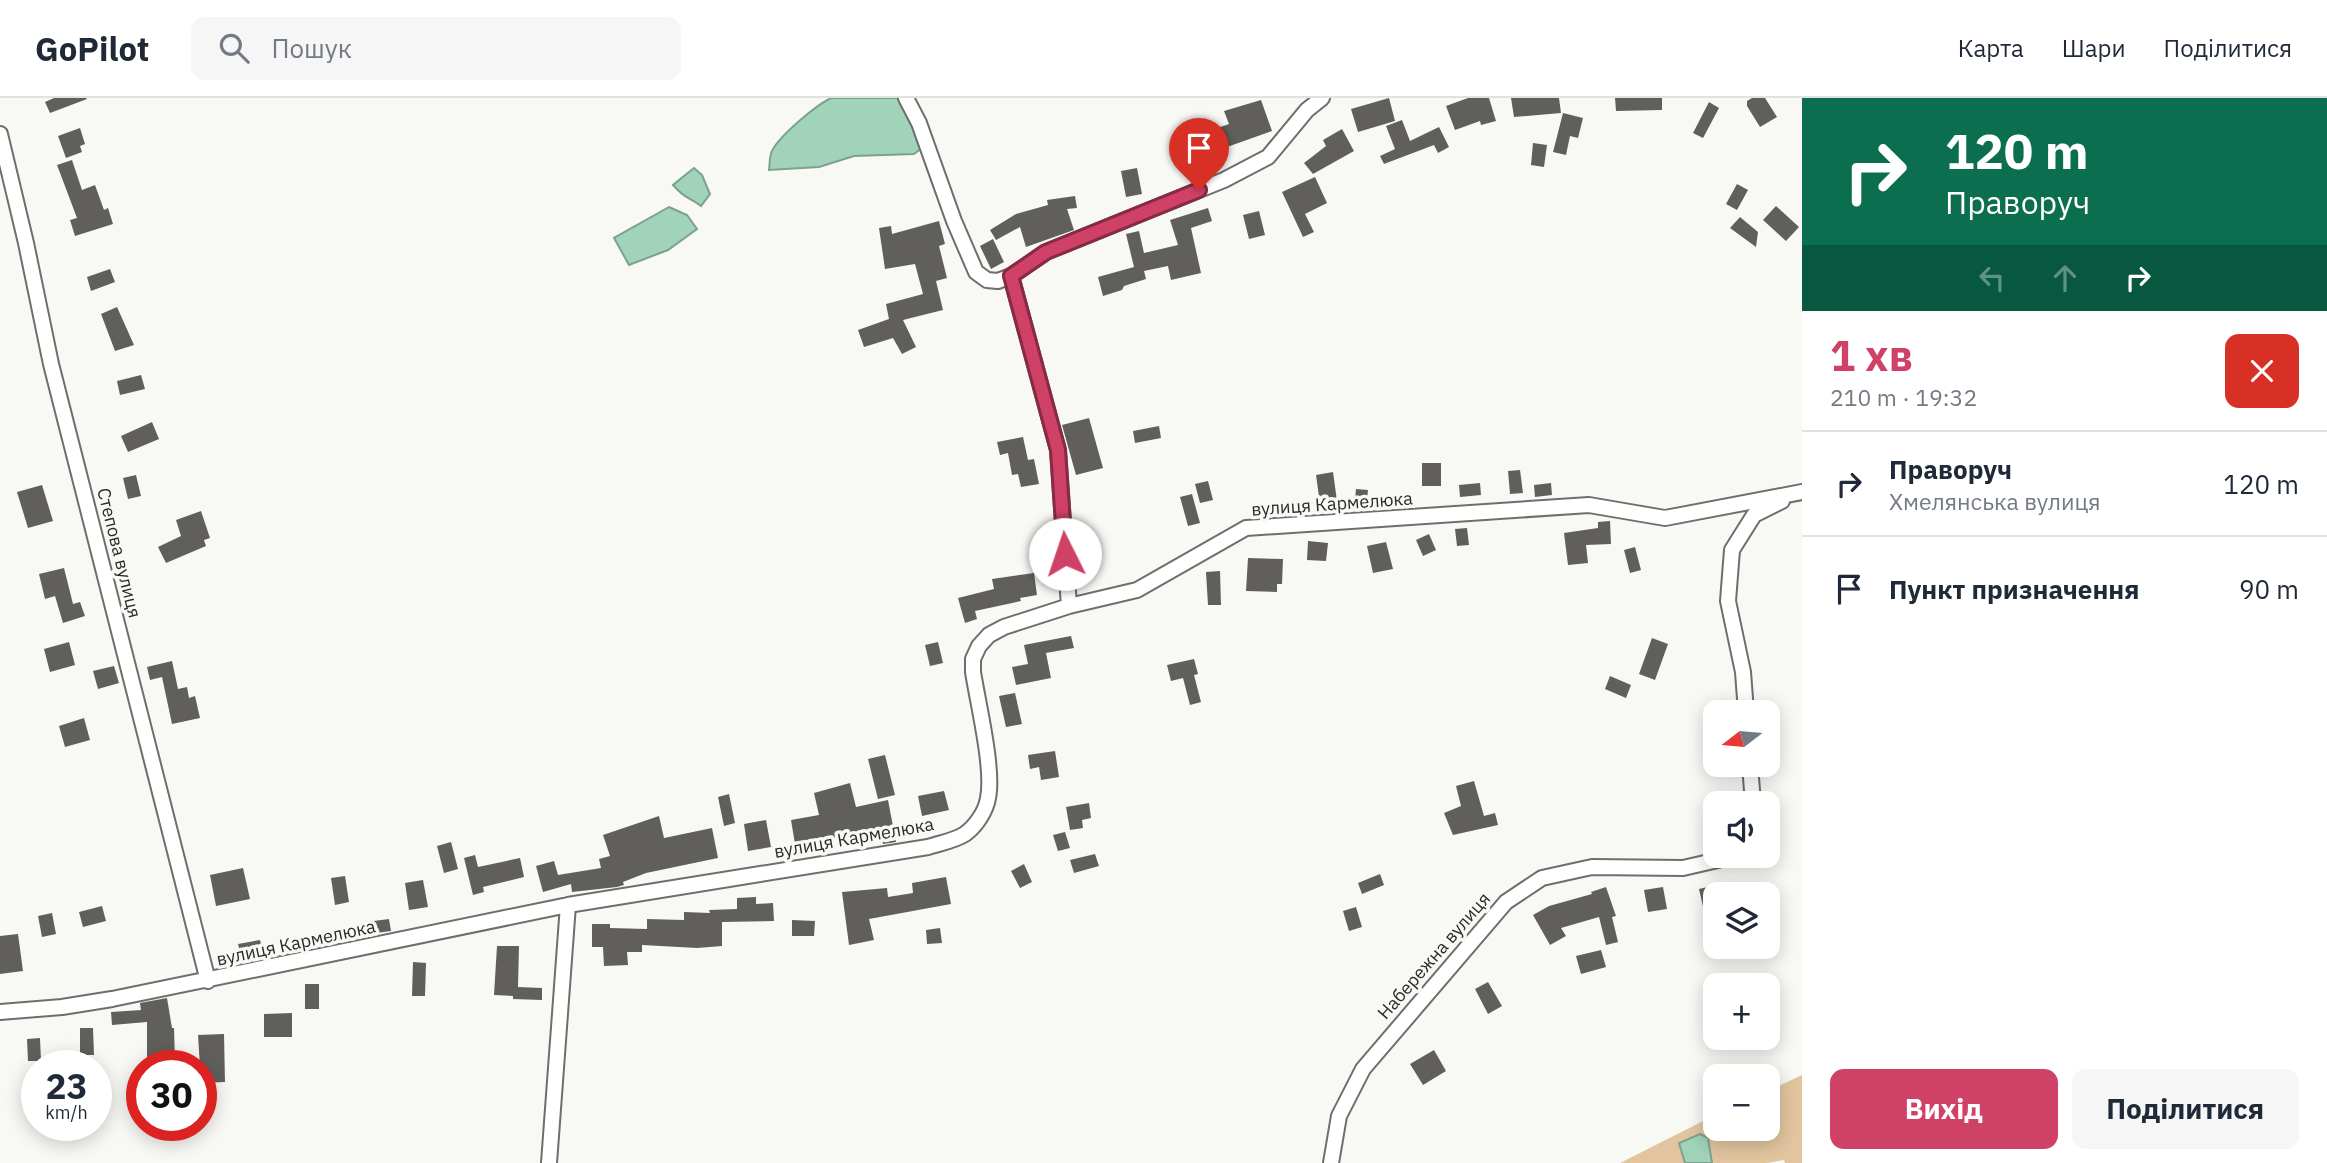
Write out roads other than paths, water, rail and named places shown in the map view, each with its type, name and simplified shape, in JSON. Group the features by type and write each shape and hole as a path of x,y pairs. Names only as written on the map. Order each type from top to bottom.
{"street":[{"path":"906,98 919,123 954,221 976,272 986,280 998,281 1011,276 1046,252 1224,180 1268,157 1307,110 1322,98"},
{"name":"Степова вулиця","path":"0,134 51,364 208,981"},
{"path":"1011,276 1058,450 1069,606"},
{"path":"1745,700 1743,672 1728,601 1732,550 1754,515 1800,492"},
{"name":"вулиця Кармелюка","path":"0,1012 62,1007 208,981 568,905 928,847 965,834 982,816 988,799 990,778 972,659 989,635 1004,627 1069,606 1137,590 1246,528 1588,505 1665,518 1800,492"},
{"name":"Набережна вулиця","path":"1331,1163 1339,1116 1363,1069 1506,902 1542,878 1591,867 1683,868 1703,863"},
{"path":"549,1163 568,905"}]}
